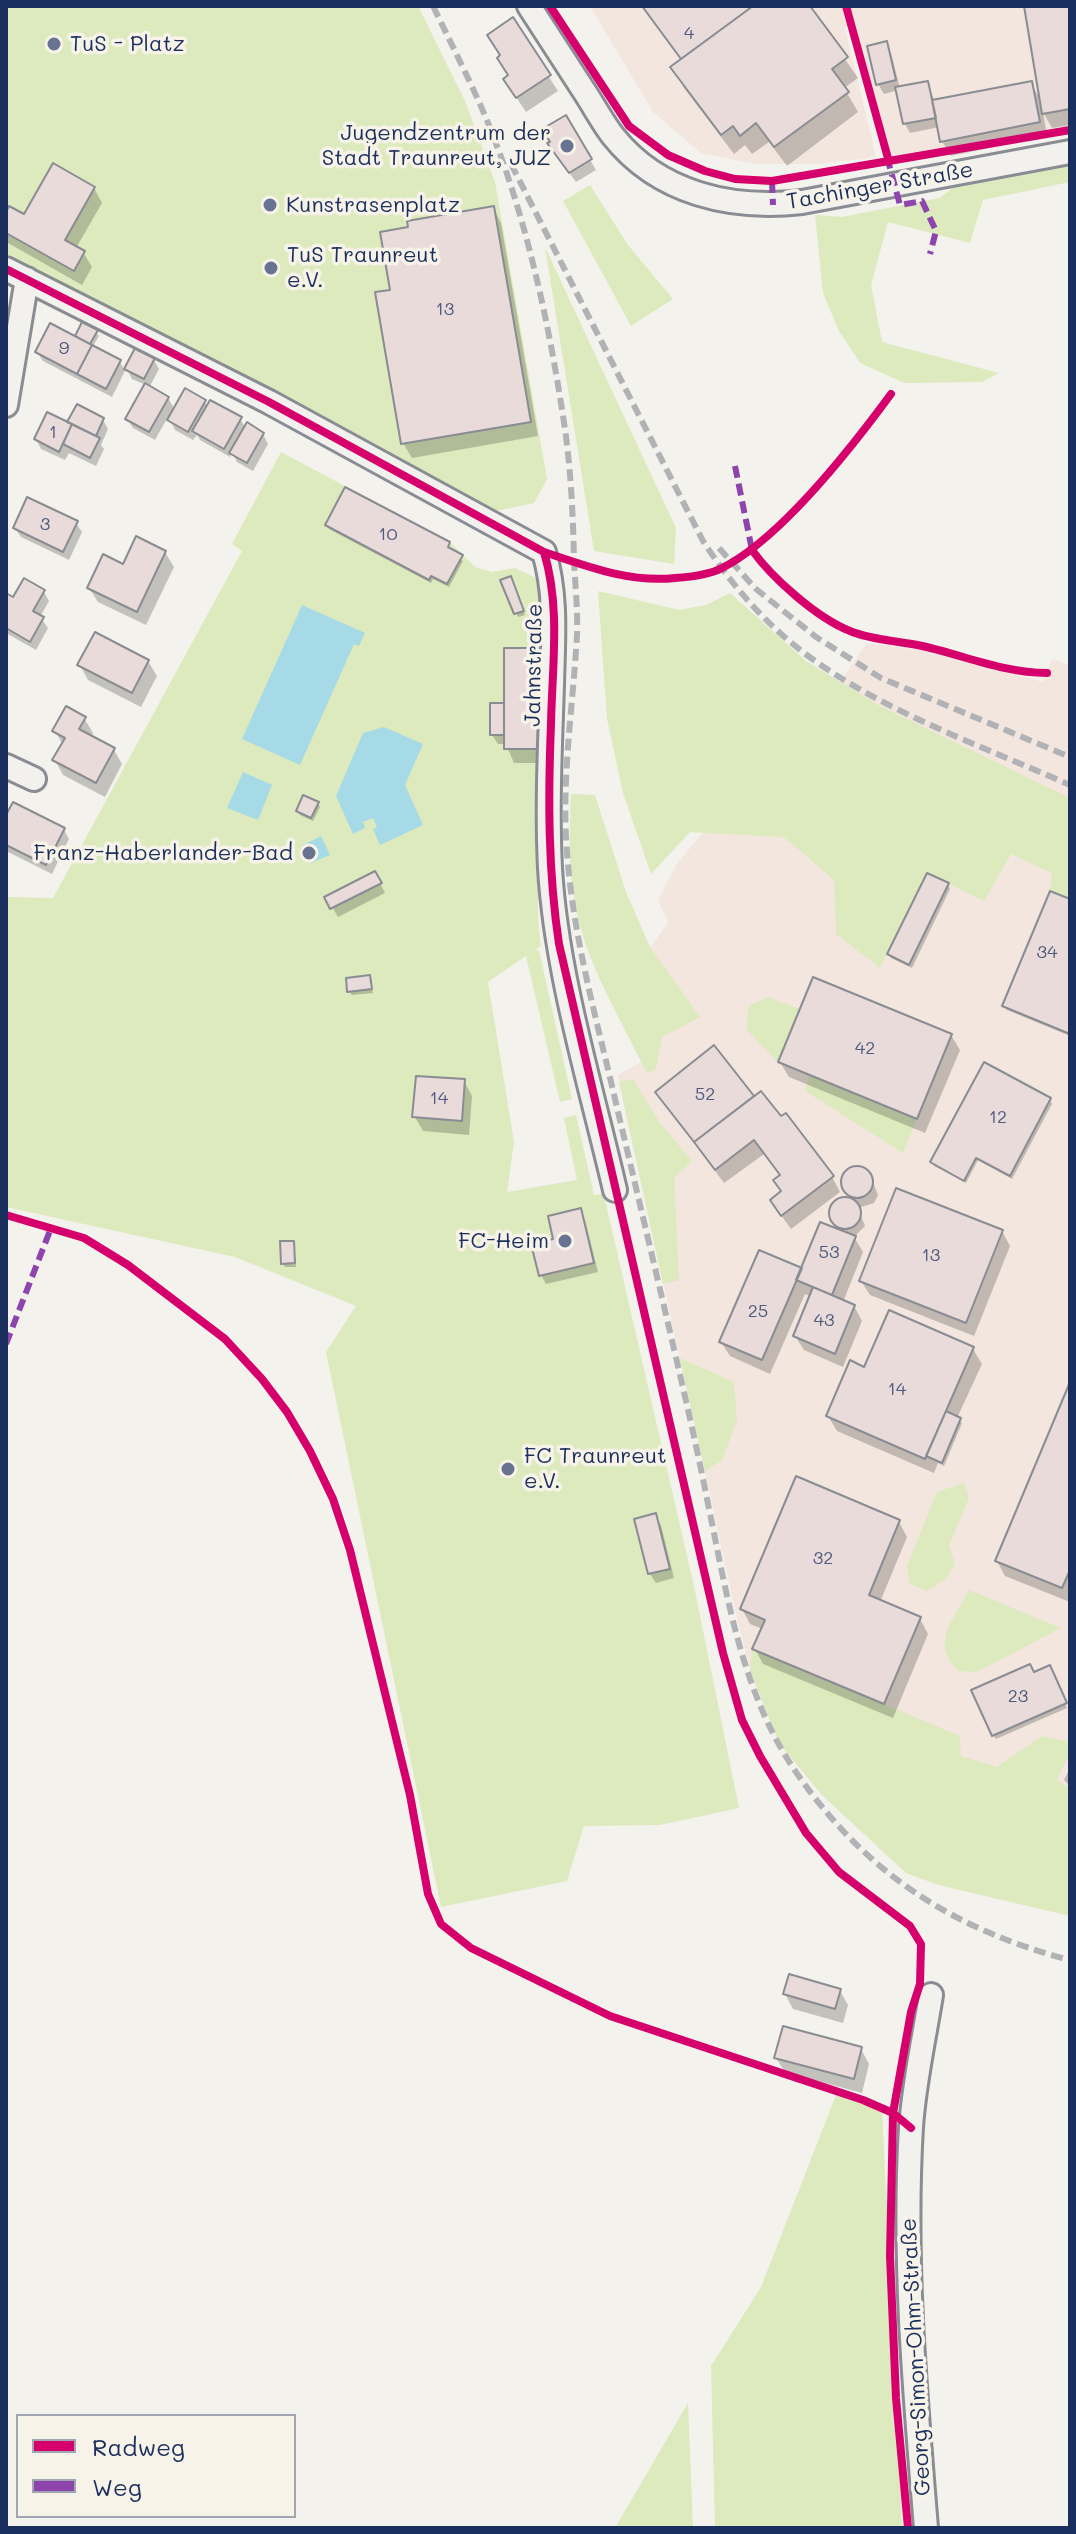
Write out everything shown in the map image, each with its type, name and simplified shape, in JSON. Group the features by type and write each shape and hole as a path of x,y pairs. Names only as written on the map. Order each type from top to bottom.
{"street":[{"name":"Tachinger Straße","path":"529,6 613,137 668,183 705,197 741,204 802,202 1070,152"},
{"name":"Jahnstraße","path":"6,269 269,402 544,552 554,606 549,789 554,910 572,1007 615,1190"},
{"path":"6,405 27,279"},
{"path":"6,766 34,779"},
{"name":"Georg-Simon-Ohm-Straße","path":"926,2528 908,2285 907,2230 912,2115 931,1995"}],"shaded area":[{"path":"590,6 1070,6 1070,127 890,158 855,23 845,28 876,157 817,164 756,164 701,153 653,112"},
{"path":"867,643 926,651 1043,682 1052,659 1070,665 1070,1916 939,1885 906,1873 822,1795 779,1743 750,1670 737,1618 619,1082 618,1075 641,1062 599,977 655,941 668,922 658,900 676,865 744,783 840,682"}],"green space":[{"name":"TuS Traunreut e.V.","path":"6,6 418,6 465,101 495,182 547,479 534,503 496,511 288,398 6,255"},
{"path":"1070,166 1070,182 983,200 970,243 888,222 871,285 882,342 999,373 982,382 904,383 860,363 839,331 823,293 815,215 842,217 939,198 953,188"},
{"path":"590,185 628,245 673,299 631,326 563,201"},
{"path":"545,247 676,528 674,564 594,551"},
{"path":"281,452 450,542 475,567 492,572 515,568 538,579 544,666 544,754 538,896 541,946 535,950 539,950 572,1099 560,1102 526,956 488,982 514,1142 507,1192 577,1180 564,1118 576,1115 594,1195 603,1194 606,1204 694,1586 739,1808 660,1825 584,1826 567,1881 441,1907 326,1352 356,1306 235,1257 6,1207 6,897 53,898 242,551 232,544"},
{"path":"598,591 679,610 706,605 730,593 806,661 878,705 1070,798 1070,899 1050,891 1052,873 1011,854 984,901 927,873 880,968 836,934 834,880 784,837 690,832 651,874 623,793 607,719"},
{"path":"571,794 595,795 626,892 650,947 700,1017 662,1037 656,1069 647,1073 600,980 579,922 571,874"},
{"path":"768,997 800,1009 778,1062 746,1029 749,1006"},
{"path":"809,1075 917,1119 903,1153 805,1091"},
{"path":"633,1079 660,1123 692,1161 674,1178 679,1280 663,1284 619,1082"},
{"path":"680,1358 734,1382 737,1421 722,1460 705,1471"},
{"path":"964,1483 969,1498 949,1545 955,1564 946,1579 927,1591 910,1584 907,1566 937,1492"},
{"path":"969,1590 1061,1628 977,1672 958,1671 950,1660 945,1641 951,1622"},
{"path":"752,1649 960,1736 961,1756 997,1767 1042,1736 1070,1742 1070,1752 1057,1780 1070,1788 1070,1916 939,1885 906,1873 822,1795 779,1743 750,1670"},
{"path":"836,2095 882,2109 902,2528 715,2528 711,2366 761,2287"},
{"path":"688,2403 693,2528 615,2528"}],"water":[{"path":"302,605 365,633 359,646 354,644 300,765 242,739"},
{"path":"384,727 423,744 405,785 423,825 380,845 373,829 377,827 373,818 363,822 365,828 353,834 336,796 363,733"},
{"path":"243,772 272,785 258,820 227,808"},
{"path":"321,836 330,855 311,863 303,845"}],"building":[{"path":"642,6 753,6 681,59"},
{"path":"753,6 810,6 848,57 832,69 849,92 774,147 756,123 740,136 733,126 721,135 670,67"},
{"path":"1024,6 1070,6 1070,109 1042,114"},
{"path":"513,17 551,75 516,98 503,79 508,75 487,35"},
{"path":"887,41 896,80 876,85 867,46"},
{"path":"928,81 936,118 903,124 895,87"},
{"path":"1032,81 1040,122 940,142 932,100"},
{"name":"Jugendzentrum der Stadt Traunreut, JUZ","path":"566,115 592,159 569,173 547,143 550,142 542,129"},
{"path":"53,163 95,187 65,240 85,251 74,271 6,233 9,206 24,214"},
{"path":"494,206 531,422 401,444 375,292 390,290 380,232 408,227 407,221"},
{"path":"82,322 98,330 90,344 75,336"},
{"path":"50,323 92,345 77,374 35,352"},
{"path":"92,345 121,360 106,389 77,374"},
{"path":"135,348 155,358 144,379 124,369"},
{"path":"145,383 169,397 149,432 125,419"},
{"path":"185,388 206,400 188,432 167,420"},
{"path":"210,400 242,417 224,449 192,431"},
{"path":"77,404 104,418 96,436 67,422"},
{"path":"47,412 72,424 59,452 34,439"},
{"path":"247,422 264,433 247,463 229,453"},
{"path":"72,424 100,438 90,458 63,444"},
{"path":"345,487 450,542 448,547 463,555 447,584 431,576 429,580 325,525"},
{"path":"27,497 78,521 63,552 13,528"},
{"path":"136,536 166,551 137,612 87,588 103,554 123,564"},
{"path":"511,576 524,611 514,614 500,580"},
{"path":"24,578 45,590 33,611 44,617 30,642 6,628 6,593 13,597"},
{"path":"95,632 149,660 132,693 77,665"},
{"path":"504,648 540,648 540,749 504,749"},
{"path":"490,703 504,703 504,735 490,735"},
{"path":"66,706 86,717 79,729 115,748 96,783 52,760 65,738 52,731"},
{"path":"303,795 319,802 311,818 296,811"},
{"path":"13,802 65,828 46,865 6,845 6,815"},
{"path":"375,871 382,883 330,909 324,897"},
{"path":"927,873 949,883 909,965 887,954"},
{"path":"1050,891 1070,899 1070,1034 1002,1006"},
{"path":"370,975 372,989 347,992 346,978"},
{"path":"813,977 952,1034 917,1119 778,1062"},
{"path":"714,1045 754,1096 694,1142 655,1092"},
{"path":"984,1062 1051,1098 1010,1176 976,1158 964,1181 930,1162"},
{"path":"416,1076 465,1079 462,1121 412,1117"},
{"path":"761,1091 781,1116 786,1113 834,1176 781,1216 770,1200 781,1191 773,1180 780,1175 754,1140 715,1170 694,1142"},
{"path":"857,1166 869,1170 873,1182 869,1194 857,1198 845,1194 841,1182 845,1170"},
{"path":"896,1188 1003,1230 966,1323 859,1281"},
{"path":"845,1197 857,1201 861,1213 857,1225 845,1229 833,1225 829,1213 833,1201"},
{"name":"FC-Heim","path":"581,1208 594,1263 539,1276 531,1244 553,1239 548,1216"},
{"path":"820,1222 856,1236 832,1295 796,1280"},
{"path":"280,1241 294,1241 295,1263 281,1264"},
{"path":"759,1250 802,1268 762,1360 719,1342"},
{"path":"813,1287 855,1305 835,1354 793,1336"},
{"path":"889,1310 974,1347 925,1459 826,1416 850,1360 864,1367"},
{"path":"1070,1382 1070,1570 1062,1588 995,1561"},
{"path":"946,1411 961,1418 942,1463 926,1456"},
{"path":"796,1476 900,1520 869,1595 921,1617 884,1704 752,1649 765,1620 740,1609"},
{"path":"656,1513 670,1569 648,1574 634,1519"},
{"path":"1030,1664 1034,1672 1050,1665 1067,1703 992,1736 971,1690"},
{"path":"789,1974 841,1989 835,2009 783,1994"},
{"path":"783,2026 862,2047 854,2079 774,2058"}],"railway":[{"path":"433,6 480,104 510,182 533,264 551,347 569,461 577,607 565,798 567,852 577,933 688,1409 730,1607 749,1677 779,1744 798,1775 853,1841 884,1869 951,1914 988,1932 1070,1960"},
{"path":"511,164 703,541 752,605 811,658 871,696 1070,785"},
{"path":"719,548 756,589 816,637 881,678 1070,757"}],"marked path":[{"path":"887,157 900,205 922,201 936,231 930,254"},
{"path":"772,181 773,205"},
{"path":"735,466 752,550"},
{"path":"6,1344 51,1228"}],"cycle path":[{"path":"550,6 629,126 668,155 705,171 735,179 772,181 1070,130"},
{"path":"846,6 889,162"},
{"path":"6,269 269,402 544,552 608,572 641,578 705,574 722,568 744,554 814,490 891,394"},
{"path":"752,550 796,596 850,631 999,667 1047,673"},
{"path":"544,552 554,616 549,807 559,944 723,1653 742,1720 806,1833 839,1872 910,1926 921,1944 920,1984 911,2012 893,2113 890,2256 896,2398 908,2528"},
{"path":"6,1215 84,1238 128,1265 225,1339 287,1412 333,1499 350,1550 410,1795 428,1894 441,1924 471,1948 610,2016 863,2100 893,2113 911,2128"}],"place":[{"name":"TuS - Platz","path":"54,44"},
{"name":"Jugendzentrum der Stadt Traunreut, JUZ","path":"567,146"},
{"name":"Kunstrasenplatz","path":"270,205"},
{"name":"TuS Traunreut e.V.","path":"271,268"},
{"name":"Franz-Haberlander-Bad","path":"309,853"},
{"name":"FC-Heim","path":"565,1241"},
{"name":"FC Traunreut e.V.","path":"508,1469"}]}
